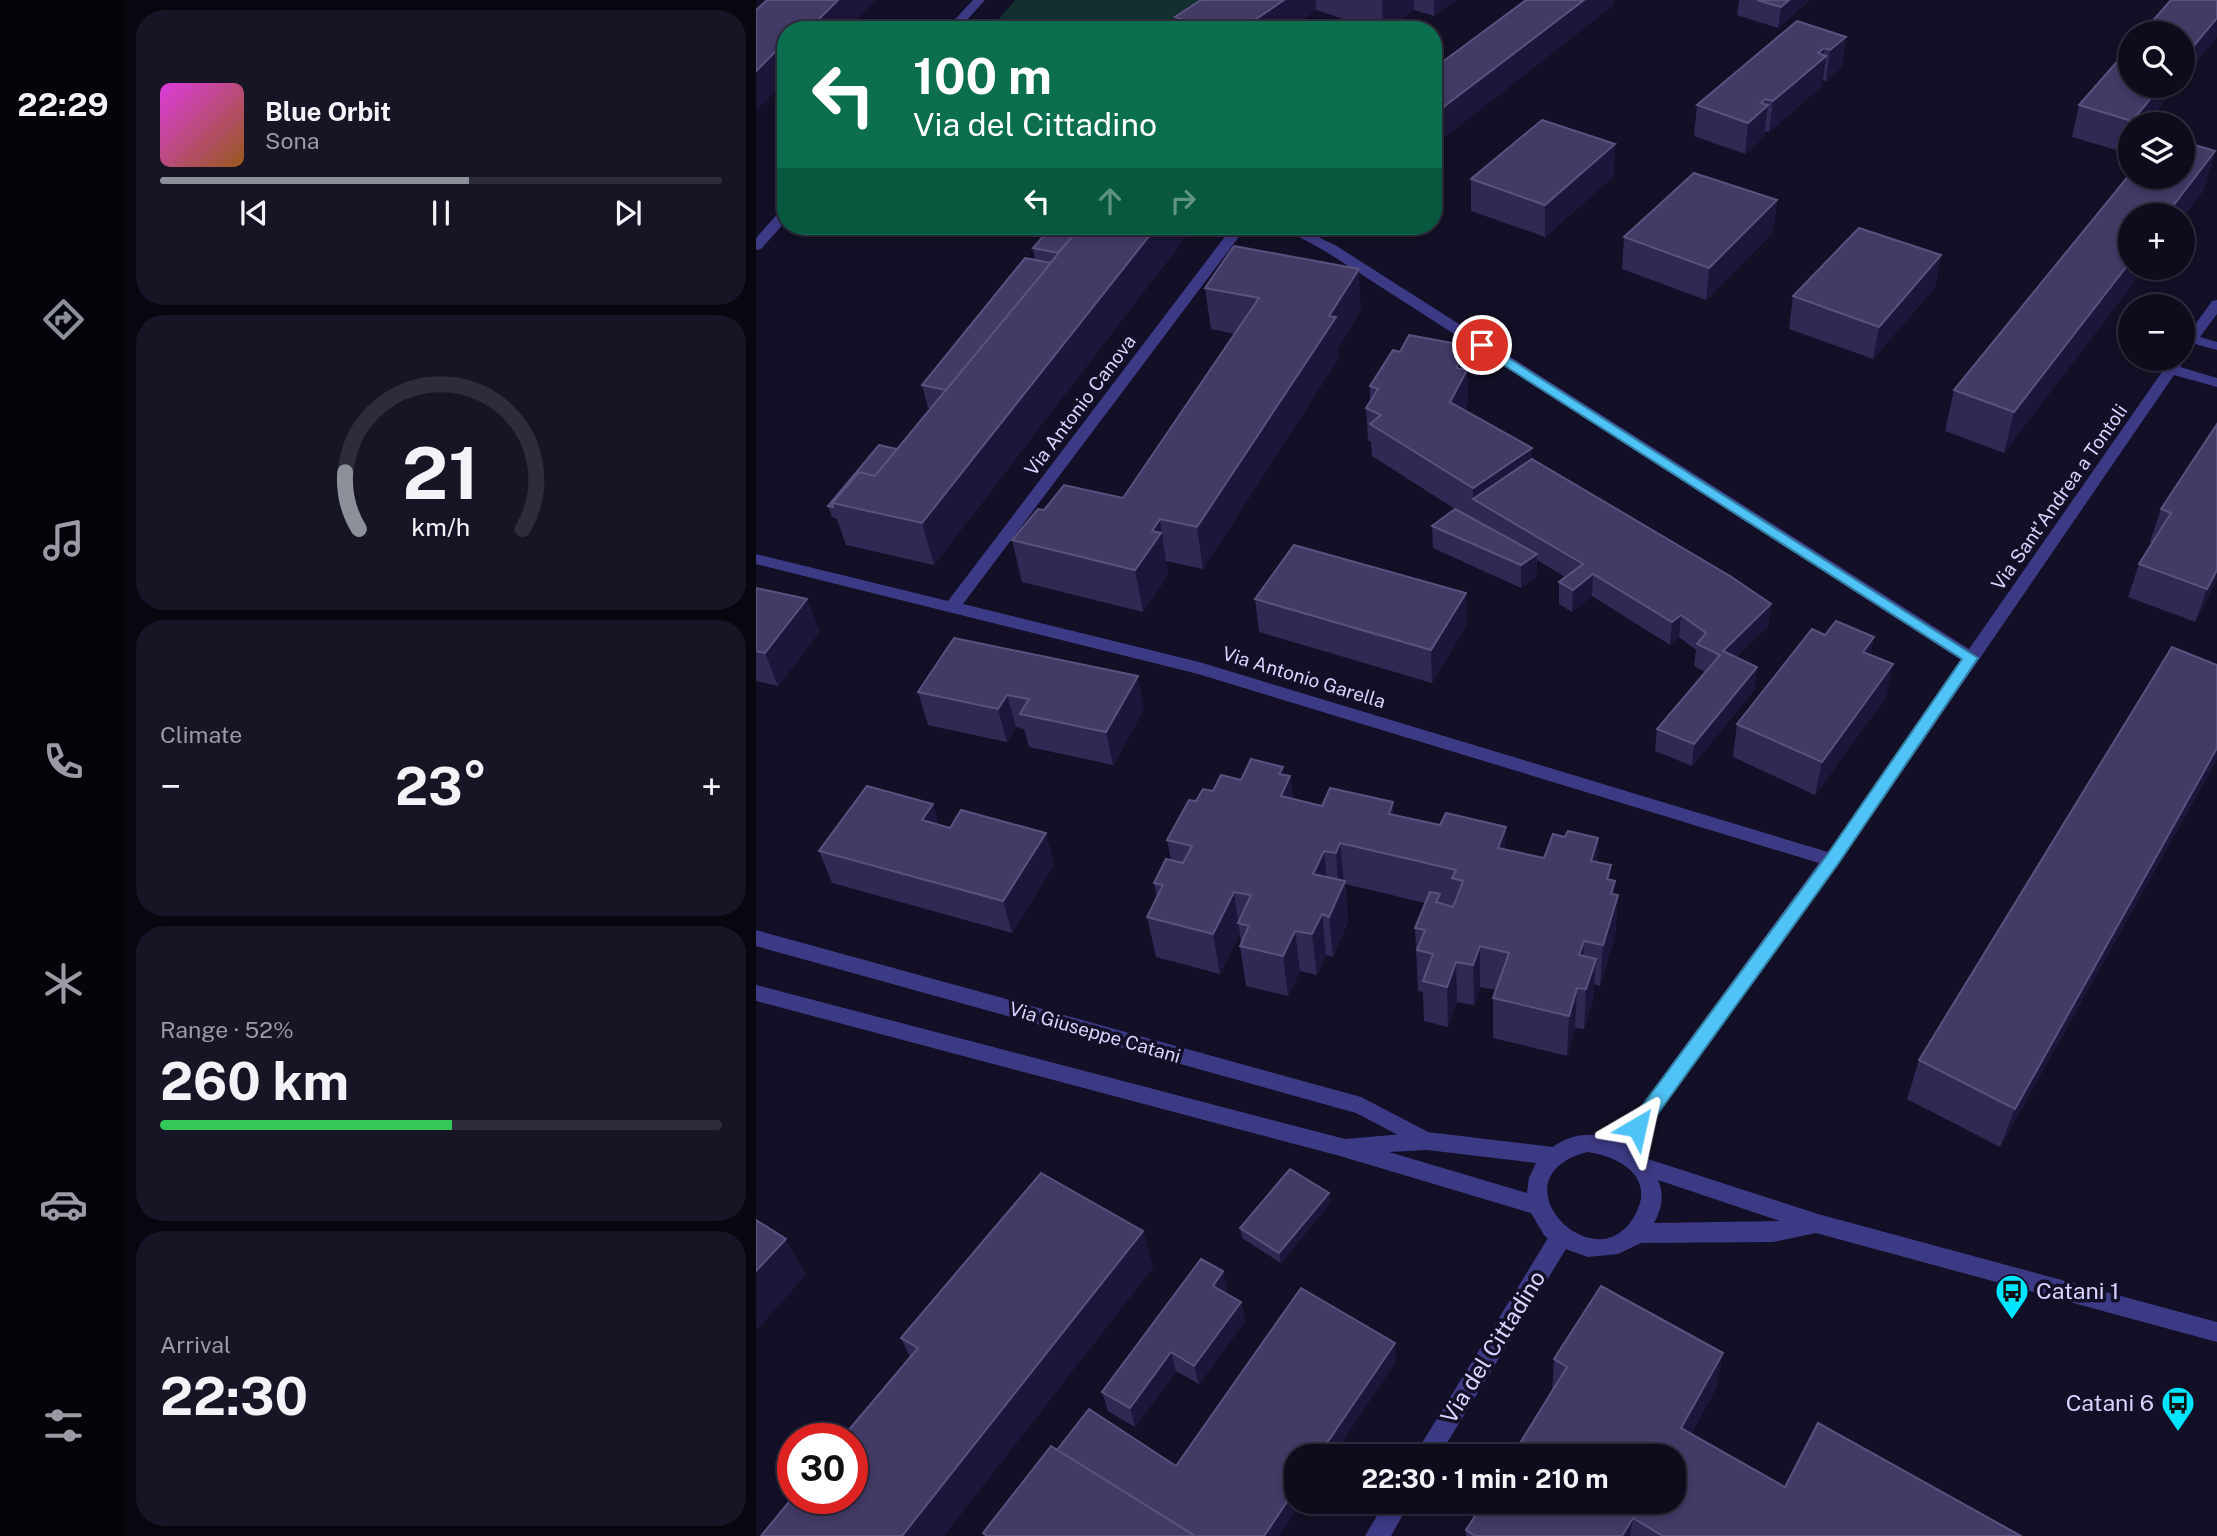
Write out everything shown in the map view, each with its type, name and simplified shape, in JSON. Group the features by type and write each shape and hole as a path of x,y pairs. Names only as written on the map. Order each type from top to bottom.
{"street":[{"path":"959,21 978,0"},
{"path":"756,246 777,223"},
{"name":"Via Antonio Canova","path":"952,607 1233,235"},
{"path":"1303,235 1330,248 1971,658 1832,860 1621,1149"},
{"path":"2195,335 2217,304"},
{"path":"2195,340 2217,346"},
{"name":"Via Sant'Andrea a Tontoli","path":"1971,658 2170,371"},
{"path":"2190,371 2217,383"},
{"name":"Via Antonio Garella","path":"756,559 1199,668 1832,860"},
{"name":"Via Giuseppe Catani","path":"756,939 1361,1106 1427,1141"},
{"path":"756,993 1340,1147 1537,1205"},
{"path":"1340,1147 1427,1141 1553,1156"},
{"path":"1643,1167 1651,1183 1653,1201 1648,1219 1637,1233 1619,1244 1599,1248 1580,1246 1561,1237 1545,1223 1537,1205 1538,1180 1553,1156 1567,1148 1586,1143 1602,1143 1621,1149 1643,1167 1818,1223 2217,1332"},
{"path":"1637,1233 1773,1232 1818,1223"},
{"name":"Via del Cittadino","path":"1433,1444 1561,1237"},
{"path":"1377,1536 1391,1514"}],"green space":[{"path":"1015,0 1250,0 1194,13 1184,21 997,21"}],"building":[{"path":"767,0 838,0 817,21 777,21 777,50 756,71 756,10"},
{"path":"1201,0 1284,0 1253,21 1187,21 1175,17"},
{"path":"1526,0 1584,0 1442,108 1442,62"},
{"path":"1757,0 1789,0 1781,7"},
{"path":"2171,0 2217,0 2217,18 2195,44 2195,21 2153,21"},
{"path":"1797,21 1846,37 1830,50 1824,48 1818,53 1826,56 1773,101 1766,99 1761,103 1768,105 1748,123 1697,105"},
{"path":"2118,61 2118,98 2151,98 2139,112 2118,112 2118,117 2079,105"},
{"path":"1542,120 1615,144 1545,205 1471,179"},
{"path":"2195,145 2215,151 2195,177"},
{"path":"1694,173 1777,200 1709,268 1624,237"},
{"path":"2118,189 2186,189 2175,203 2118,203 2118,278 2014,412 1954,390"},
{"path":"1859,228 1941,255 1879,327 1793,296"},
{"path":"1044,235 1073,235 1058,253 1033,248"},
{"path":"1074,235 1150,235 922,523 832,503 859,472 875,476"},
{"path":"1234,246 1359,269 1329,316 1336,317 1197,527 1160,519 1152,531 1161,533 1135,570 1012,540 1038,509 1044,510 1064,485 1123,498 1259,298 1205,288"},
{"path":"1025,258 1051,263 946,390 922,385"},
{"path":"1409,335 1468,346 1456,368 1467,370 1450,402 1532,448 1473,488 1370,424 1381,415 1366,408 1378,389 1370,386 1393,350 1400,352"},
{"path":"2217,424 2217,570 2207,589 2139,564 2171,513 2161,509"},
{"path":"879,445 897,449 875,476 859,472 832,503 833,507 828,506"},
{"path":"1532,459 1730,576 1771,604 1723,651 1757,667 1694,744 1657,729 1720,655 1697,644 1706,633 1681,615 1672,622 1593,574 1573,590 1559,582 1583,564 1473,499"},
{"path":"1455,509 1537,554 1521,565 1432,526"},
{"path":"1294,545 1466,593 1431,650 1255,599"},
{"path":"756,588 807,599 765,653 756,651"},
{"path":"1836,621 1874,637 1863,652 1893,664 1822,762 1737,724 1812,629 1825,635"},
{"path":"954,638 1138,676 1106,732 1020,714 1029,699 1007,695 998,709 918,692"},
{"path":"2172,647 2217,665 2217,748 2015,1109 1919,1060"},
{"path":"1251,759 1283,767 1279,774 1290,776 1281,796 1322,806 1330,788 1393,802 1389,814 1440,825 1446,813 1506,827 1498,848 1544,858 1553,834 1565,837 1568,831 1598,838 1591,861 1611,865 1607,879 1615,881 1611,894 1618,895 1603,945 1584,941 1579,955 1596,959 1586,989 1577,988 1569,1016 1493,998 1509,953 1480,946 1473,965 1456,962 1447,987 1423,981 1433,954 1417,950 1425,930 1415,928 1430,892 1440,894 1436,902 1453,907 1463,881 1452,878 1456,870 1340,843 1336,853 1324,851 1313,874 1345,881 1329,917 1322,914 1312,934 1295,931 1283,956 1240,946 1249,926 1238,923 1251,895 1234,892 1213,934 1147,917 1163,885 1154,883 1166,859 1183,863 1192,846 1167,840 1189,800 1196,801 1203,789 1213,791 1221,775 1241,780"},
{"path":"867,786 933,804 922,820 950,828 961,810 1046,833 1003,901 819,851"},
{"path":"1290,1169 1329,1193 1279,1253 1240,1228"},
{"path":"1041,1173 1143,1231 902,1536 761,1536 779,1514 868,1514 868,1423 855,1423 918,1348 901,1338"},
{"path":"756,1220 786,1239 756,1271"},
{"path":"1201,1259 1223,1271 1213,1286 1241,1302 1194,1366 1171,1352 1130,1408 1102,1392"},
{"path":"1601,1286 1723,1353 1681,1428 1785,1487 1818,1423 2021,1536 1663,1536 1633,1518 1622,1536 1475,1536 1466,1530 1476,1514 1686,1514 1686,1444 1519,1444 1567,1367 1554,1359"},
{"path":"1301,1288 1395,1343 1326,1444 1284,1444 1284,1506 1264,1536 1195,1536 1057,1450 1089,1409 1176,1466"},
{"path":"1051,1446 1195,1536 987,1536 983,1533"}],"place":[{"name":"Catani 1","path":"2012,1321"},
{"name":"Catani 6","path":"2178,1433"}],"route":[{"path":"1482,345 1971,658 1832,860 1637,1127"}]}
